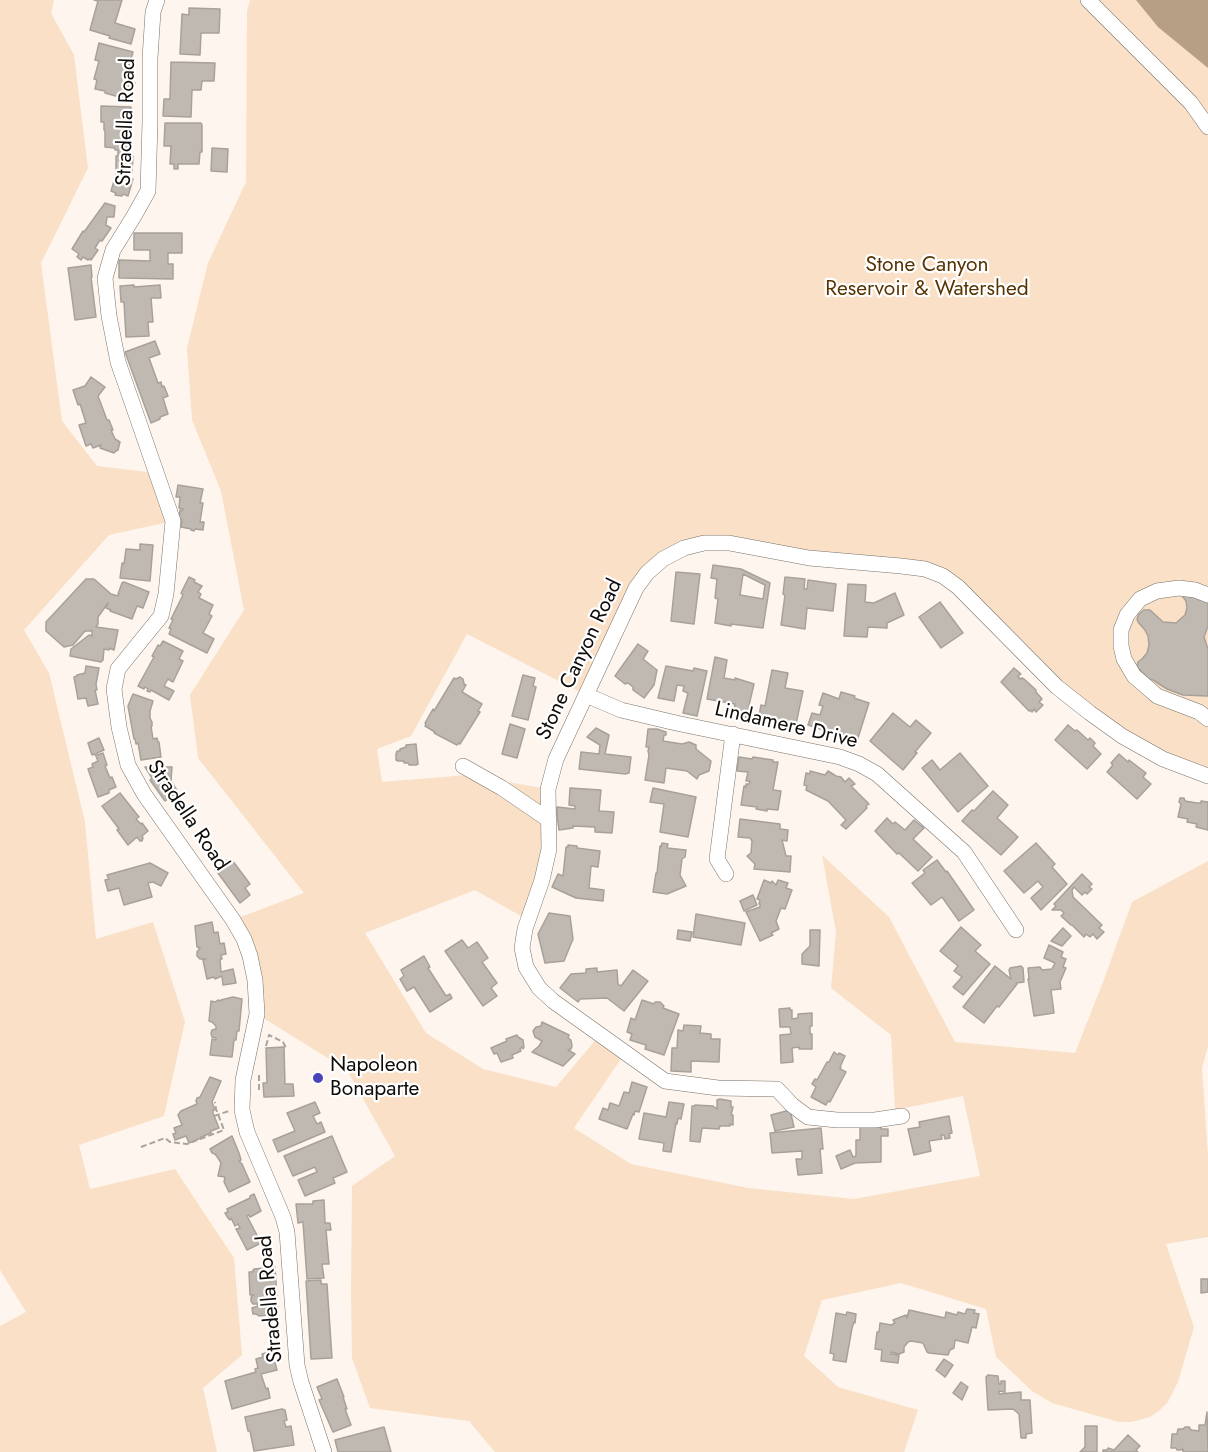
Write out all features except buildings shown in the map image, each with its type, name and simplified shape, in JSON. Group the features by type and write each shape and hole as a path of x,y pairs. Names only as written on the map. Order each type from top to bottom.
{"street":[{"name":"Stradella Road","path":"157,0 153,12 150,58 148,191 113,250 105,278 109,316 118,362 173,521 166,594 161,616 118,669 114,689 119,727 128,765 144,794 233,920 244,939 250,956 255,980 257,1014 243,1080 242,1110 247,1132 283,1217 287,1232 297,1365 324,1452"},
{"path":"1088,0 1191,103 1208,127"},
{"name":"Stone Canyon Road","path":"902,1116 875,1120 808,1117 792,1105 777,1089 718,1088 664,1081 553,1000 539,988 526,967 522,948 525,929 542,880 549,849 548,789 556,759 636,588 647,573 663,559 684,548 704,543 729,543 809,558 925,569 943,576 958,587 1057,687 1090,713 1122,736 1163,759 1208,776"},
{"path":"1208,595 1195,590 1179,588 1157,591 1140,599 1126,615 1121,630 1121,646 1124,659 1134,676 1148,688 1158,696 1199,712 1208,719"},
{"name":"Lindamere Drive","path":"586,695 621,710 840,758 859,764 878,774 964,852 1016,930"},
{"path":"726,874 717,859 733,734"},
{"path":"463,766 502,788 549,820"}],"path":[{"path":"265,1048 269,1035 280,1040 286,1048"},
{"path":"259,1090 260,1068"},
{"path":"255,1091 264,1090"},
{"path":"141,1147 165,1138 170,1142 187,1144 224,1130 215,1102"},
{"path":"214,1116 228,1111"}],"green space":[{"path":"0,0 54,0 51,13 74,55 88,168 41,263 62,421 97,466 156,473 173,521 109,535 24,630 49,673 85,822 96,939 153,922 185,1022 164,1116 79,1145 90,1189 175,1169 234,1258 242,1355 203,1388 217,1452 0,1452 0,1326 26,1312 0,1270"},
{"name":"Stone Canyon Reservoir & Watershed","path":"250,0 1208,0 1208,776 1122,736 943,576 704,543 647,573 586,695 467,634 411,736 377,749 382,782 467,775 548,789 549,849 528,920 475,890 365,933 426,1033 483,1069 556,1087 600,1035 625,1053 574,1128 631,1164 748,1188 854,1199 980,1176 963,1096 895,1110 891,1035 831,988 836,932 822,855 889,917 955,1042 1075,1053 1132,902 1208,861 1208,1046 1202,1068 1208,1156 1208,1237 1166,1244 1194,1327 1178,1382 1168,1402 1150,1417 1131,1422 1119,1422 1052,1403 1032,1391 996,1357 986,1309 901,1283 822,1300 804,1356 838,1387 918,1410 904,1452 495,1452 469,1421 370,1408 352,1358 352,1186 395,1156 347,1070 257,1014 257,999 233,920 304,893 198,758 190,695 244,610 221,491 192,420 187,348 208,263 246,182 247,11"}],"shaded area":[{"path":"1136,0 1208,0 1208,68 1158,27"}],"place":[{"name":"Napoleon Bonaparte","path":"318,1078"}]}
